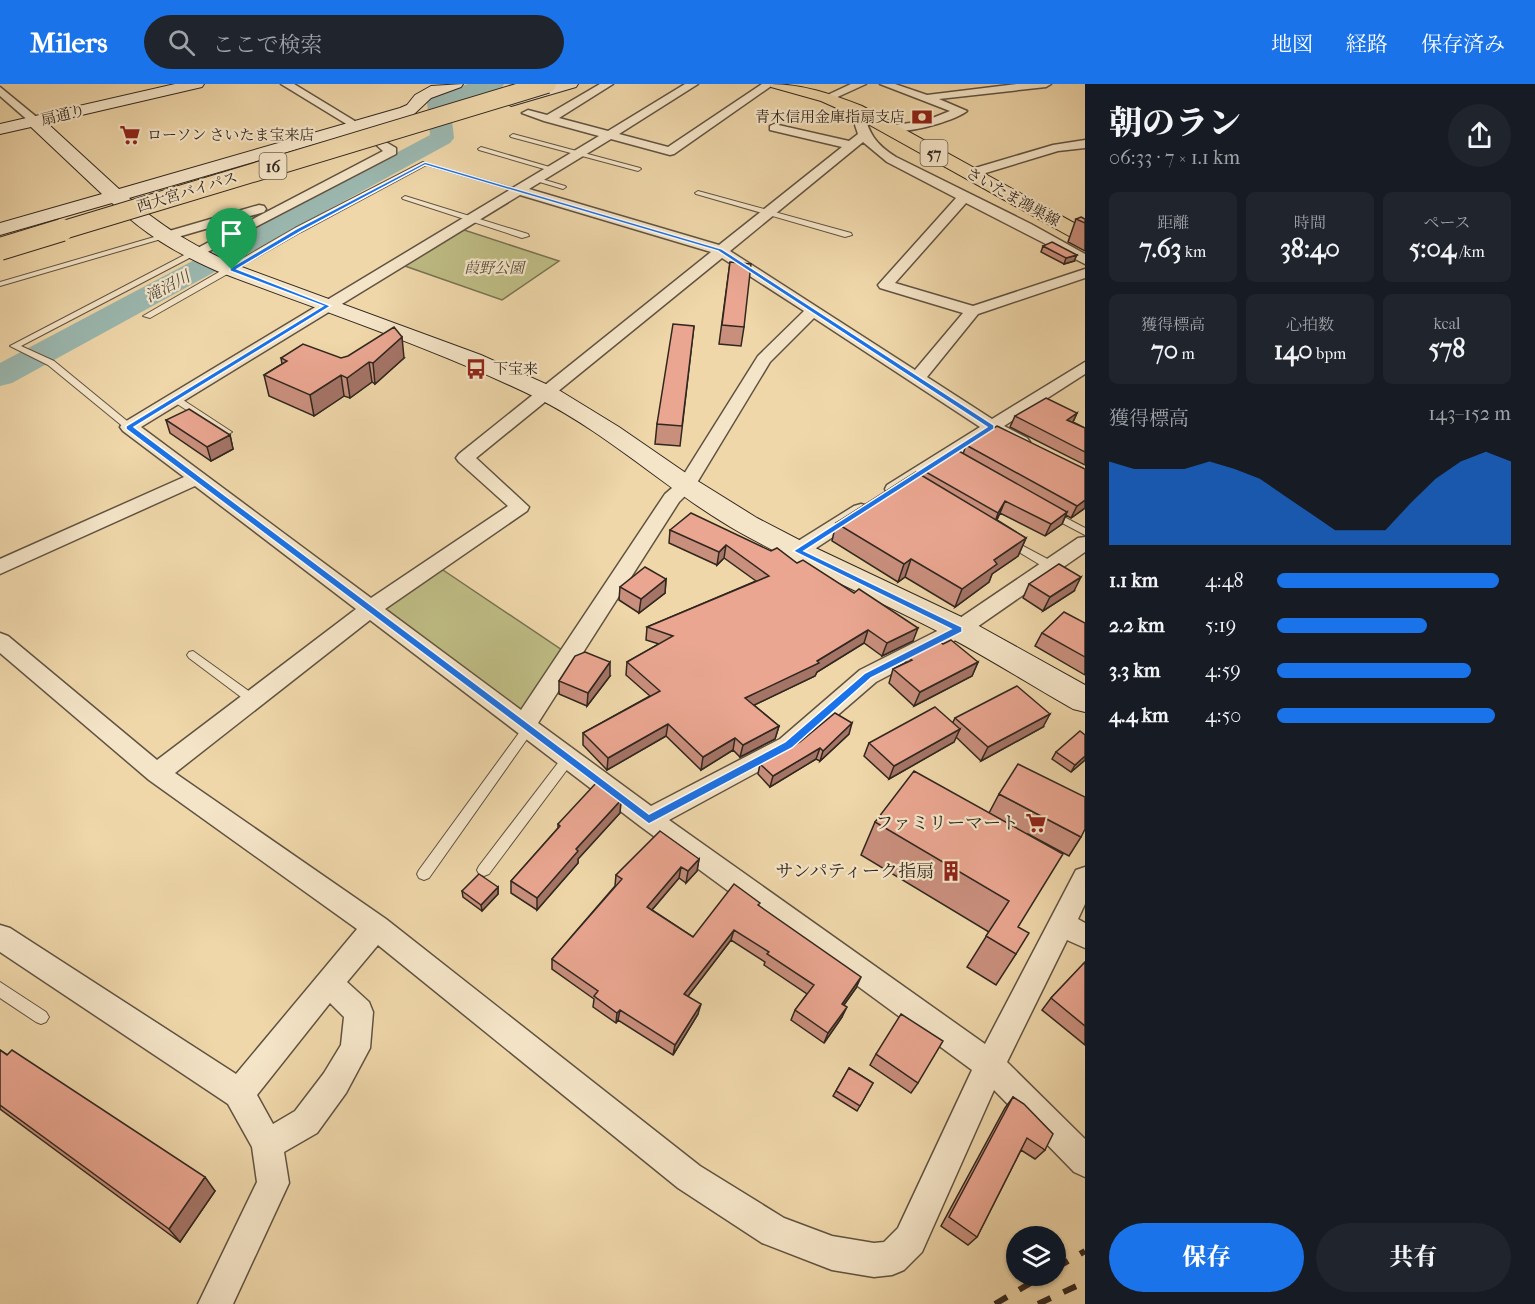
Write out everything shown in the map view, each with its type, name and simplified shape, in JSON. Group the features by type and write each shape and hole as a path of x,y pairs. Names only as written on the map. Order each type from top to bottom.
{"main road":[{"name":"西大宮バイパス","path":"0,238 518,84"},
{"name":"西大宮バイパス","path":"0,249 547,84"},
{"name":"さいたま鴻巣線","path":"777,84 827,98 856,110 1085,237"}],"street":[{"name":"扇通り","path":"0,129 196,84"},
{"path":"286,84 357,126"},
{"path":"0,229 406,112 414,108 416,103 429,92 455,84"},
{"path":"0,256 570,84"},
{"path":"548,119 608,84"},
{"path":"693,84 575,154 542,181 472,219 177,400 129,427 568,759 990,1065 1085,1161"},
{"path":"528,113 670,151 769,84"},
{"path":"827,98 861,84"},
{"path":"885,84 961,111 927,124 891,128"},
{"path":"925,98 1046,84"},
{"path":"0,90 135,215 164,237 212,262 328,306 392,340 500,371 548,394 610,432 686,486 797,551 959,629 1085,700"},
{"path":"856,110 864,135 887,159 1014,221 1085,260"},
{"path":"774,128 851,146"},
{"path":"157,773 370,609 520,507 465,458 548,394 720,250 864,135"},
{"path":"212,262 304,199 392,151 379,142"},
{"path":"969,174 1057,148 1085,144"},
{"path":"542,181 720,250 992,427 1033,448"},
{"path":"963,198 885,285 973,311 1081,279"},
{"path":"164,237 293,200 304,199"},
{"path":"526,727 672,498 686,486 764,359 813,311"},
{"path":"917,378 973,311"},
{"path":"269,342 291,350"},
{"path":"797,551 954,457 992,427 1085,367"},
{"path":"0,567 197,478"},
{"path":"649,819 788,745 868,676 959,629 1085,543"},
{"path":"0,641 157,773 376,927 689,1177 774,1231 832,1253 874,1260 892,1258 910,1240 990,1065 1074,930 1085,878"},
{"path":"239,1093 376,927"},
{"path":"0,937 239,1093 267,1144 273,1183 215,1304"},
{"path":"267,1144 306,1122 335,1083 355,1048 359,1012 329,983"}],"lane":[{"path":"513,136 638,169"},
{"path":"481,149 542,181"},
{"path":"129,427 51,363 14,346 335,210 425,163 542,181"},
{"path":"698,193 848,235"},
{"path":"405,198 525,236"},
{"path":"0,284 164,237"},
{"path":"147,316 212,262"},
{"path":"177,400 227,432"},
{"path":"1046,510 1085,532"},
{"path":"993,532 1052,566"},
{"path":"193,655 253,700"},
{"path":"424,874 526,727"},
{"path":"484,870 568,759"},
{"path":"0,989 41,1017"}],"green space":[{"name":"葭野公園","path":"461,229 559,261 502,300 402,265"},
{"path":"440,568 562,650 521,714 383,609"}],"building":[{"path":"1081,217 1085,219 1085,223 1076,219"},
{"path":"1052,242 1077,255 1066,258 1043,246"},
{"path":"730,262 751,264 744,327 722,325"},
{"path":"673,324 694,326 682,426 657,424"},
{"path":"394,327 402,337 373,363 369,362 347,378 341,375 310,395 264,375 287,361 281,358 303,344 341,358 348,356"},
{"path":"1046,398 1077,413 1067,420 1085,428 1085,452 1015,416"},
{"path":"189,409 230,435 207,447 166,420"},
{"path":"997,426 1085,469 1085,500 1077,506 966,445"},
{"path":"957,450 1067,512 1051,524 1005,501 998,513 924,471"},
{"path":"916,472 1026,538 994,560 997,564 962,589 911,559 904,564 836,523"},
{"path":"691,513 771,551 777,548 797,563 803,560 854,593 859,589 918,628 887,643 868,630 817,661 819,663 745,698 779,726 743,745 735,738 703,757 668,724 608,758 583,733 660,691 627,662 673,636 647,627 769,576 726,545 719,552 670,530"},
{"path":"1059,564 1081,577 1050,597 1029,584"},
{"path":"645,567 666,579 641,599 620,587"},
{"path":"1064,612 1085,623 1085,657 1042,633"},
{"path":"951,640 978,662 920,692 893,669 912,660 908,657 939,641 943,644"},
{"path":"585,652 610,662 588,693 559,681 575,656"},
{"path":"1017,686 1050,714 988,747 955,718"},
{"path":"935,707 960,729 894,766 869,743"},
{"path":"835,713 852,723 823,751 820,748 773,776 760,764 800,742"},
{"path":"1080,731 1085,735 1085,756 1075,765 1056,752"},
{"path":"1018,764 1085,797 1085,829 1081,837 999,794"},
{"path":"914,771 1063,854 1018,927 1029,933 1016,954 986,936 1009,901 875,822"},
{"path":"597,782 621,800 576,849 578,851 537,898 511,881 560,826 558,824"},
{"path":"660,831 699,859 688,871 681,867 647,907 693,937 734,884 760,903 758,905 861,977 842,1004 847,1007 828,1033 795,1010 814,985 734,930 684,994 701,1004 675,1045 620,1010 617,1013 594,996 598,991 552,959 622,879 616,875"},
{"path":"479,874 498,887 481,905 462,891"},
{"path":"1085,962 1085,1026 1051,998"},
{"path":"901,1014 943,1041 918,1083 876,1054"},
{"path":"0,1050 7,1055 12,1050 205,1177 169,1229 0,1105"},
{"path":"849,1068 873,1083 860,1106 836,1091"},
{"path":"1013,1097 1024,1104 1053,1134 1045,1150 1027,1138 977,1237 949,1217"}],"waterway":[{"name":"滝沼川","path":"0,376 442,138 438,101 493,84"}],"railway":[{"path":"1066,1262 1085,1251"},
{"path":"1038,1304 1085,1282"},
{"path":"995,1304 1025,1286"}],"place":[{"name":"青木信用金庫指扇支店","path":"922,117"},
{"name":"ローソン さいたま宝来店","path":"130,135"},
{"name":"下宝来","path":"476,369"},
{"name":"ファミリーマート","path":"1036,823"},
{"name":"サンパティーク指扇","path":"951,871"}],"route":[{"path":"425,163 720,250 992,427 797,551 959,629 868,676 788,745 649,819 129,427 177,400 328,306 232,270 298,230 425,163"}]}
